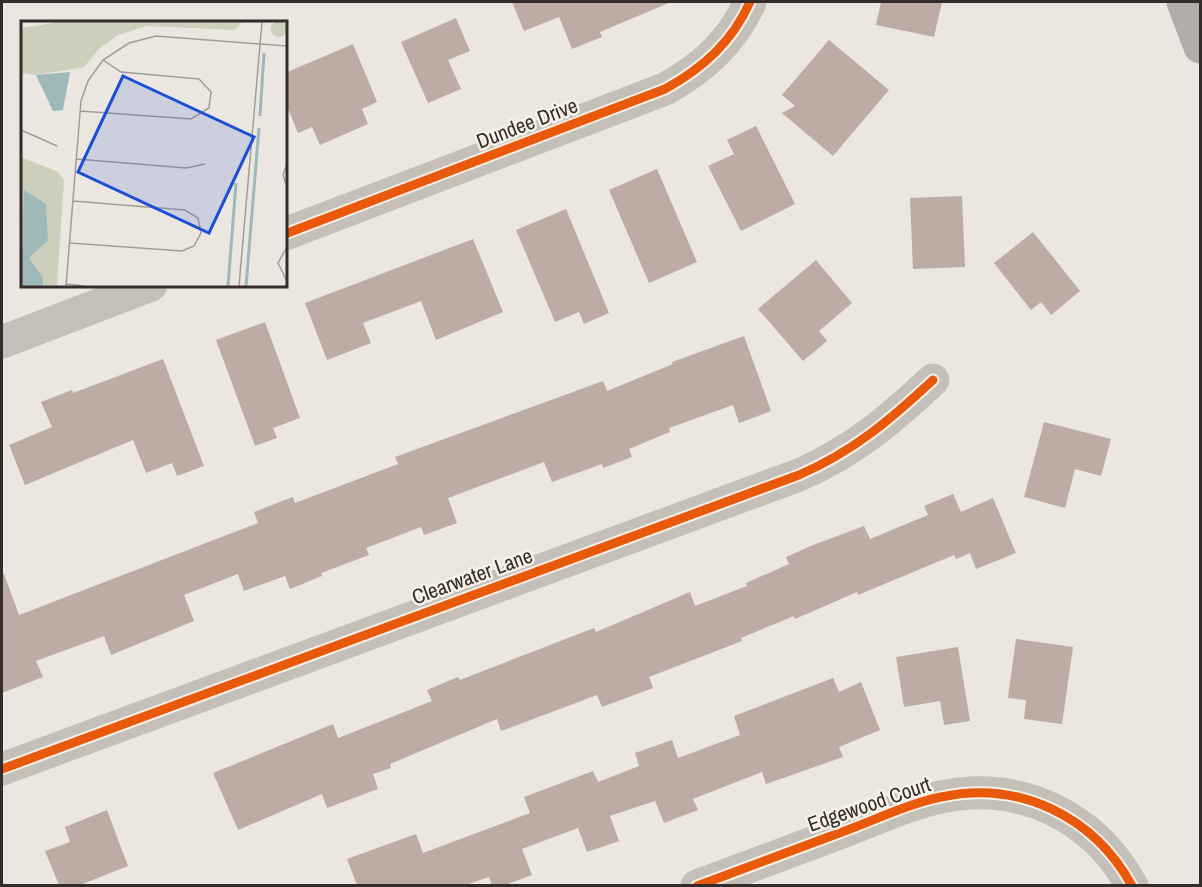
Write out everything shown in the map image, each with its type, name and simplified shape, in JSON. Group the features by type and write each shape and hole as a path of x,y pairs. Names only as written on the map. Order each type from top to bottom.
{"main road":[{"path":"1183,2 1200,47"}],"street":[{"name":"Dundee Drive","path":"286,234 665,89 710,59 729,38 750,2"},
{"path":"2,342 148,286"},
{"name":"Clearwater Lane","path":"2,769 799,475 836,459 868,438 933,380"},
{"name":"Edgewood Court","path":"697,885 919,803 953,795 986,793 1030,799 1076,821 1107,849 1132,885"}],"building":[{"path":"512,2 671,2 600,32 602,37 572,49 559,17 524,31"},
{"path":"881,2 942,2 934,37 876,25"},
{"path":"456,18 470,51 448,60 461,89 428,103 401,42"},
{"path":"829,40 889,90 833,156 782,113 795,106 782,95"},
{"path":"353,44 377,102 362,109 368,124 320,145 312,127 298,133 286,103 286,73"},
{"path":"756,126 795,204 741,231 708,166 734,154 727,140"},
{"path":"657,169 697,262 649,283 609,190"},
{"path":"962,196 965,267 913,269 910,198"},
{"path":"566,209 609,313 584,324 579,312 555,322 516,230"},
{"path":"1033,232 1080,291 1051,315 1041,302 1031,310 994,263"},
{"path":"473,239 503,312 436,340 421,301 363,323 371,343 327,360 305,303"},
{"path":"816,260 852,303 819,331 827,341 803,361 758,309"},
{"path":"265,322 300,418 273,428 277,438 255,446 216,340"},
{"path":"744,336 771,411 739,423 733,405 669,428 670,432 629,449 632,457 603,468 602,464 552,482 544,462 448,498 457,523 424,535 421,527 366,548 369,555 321,573 322,576 290,589 285,576 244,591 238,574 184,595 194,621 111,655 104,636 36,661 43,677 2,693 2,575 4,574 19,615 258,523 254,512 293,497 295,503 398,464 395,457 603,381 607,391 673,364 672,362"},
{"path":"163,359 204,466 177,476 172,463 146,473 133,440 25,485 9,445 52,427 41,402 72,390 73,393"},
{"path":"1044,422 1111,439 1101,476 1075,469 1065,508 1024,497"},
{"path":"953,494 961,512 993,498 1016,553 976,569 970,553 956,559 954,555 858,595 857,592 795,619 794,616 741,638 742,641 649,677 653,688 602,707 597,695 501,731 497,719 390,764 391,768 373,774 378,789 327,808 322,794 238,830 213,773 333,724 338,738 432,701 427,690 458,677 460,680 594,628 596,632 690,592 695,606 747,586 746,583 789,564 786,557 813,545 864,526 870,539 928,515 924,506"},
{"path":"1016,639 1073,647 1062,724 1024,719 1026,700 1008,698"},
{"path":"958,647 970,721 944,725 940,701 904,707 896,657"},
{"path":"833,678 839,692 861,682 880,730 839,747 843,757 766,784 762,772 693,799 698,810 664,823 655,801 610,816 619,841 587,852 578,828 522,849 532,875 505,885 492,885 489,877 466,885 357,885 347,859 416,834 423,853 530,813 524,797 593,771 598,782 639,766 635,753 672,740 678,758 740,735 734,716"},
{"path":"107,810 128,866 80,885 59,885 45,851 70,842 65,827"}],"cycle path":[{"path":"286,234 665,89 692,72 715,53 734,30 750,2"},
{"path":"2,769 799,475 837,456 870,434 933,380"},
{"path":"697,886 916,804 941,797 970,793 998,794 1026,799 1052,809 1097,840 1116,861 1132,886"}]}
